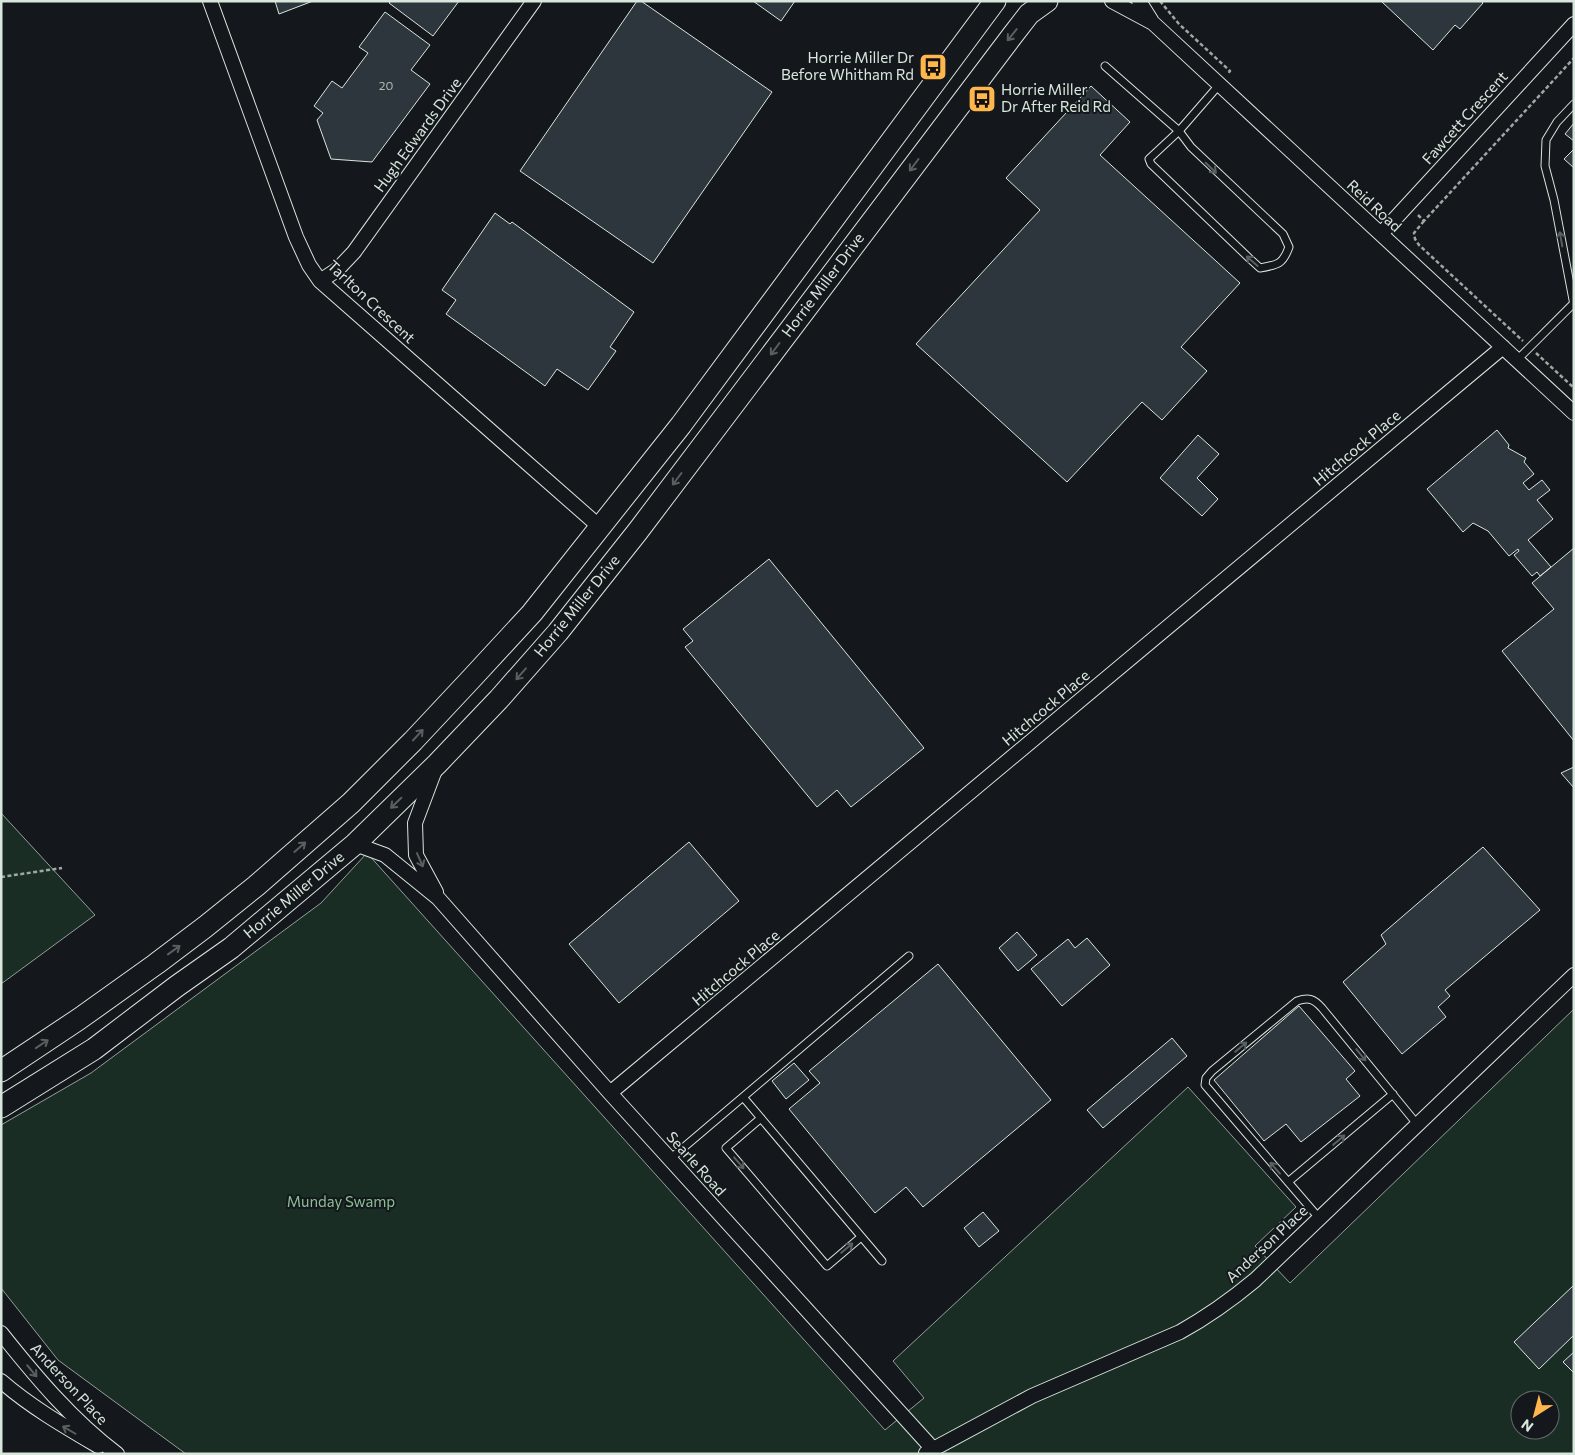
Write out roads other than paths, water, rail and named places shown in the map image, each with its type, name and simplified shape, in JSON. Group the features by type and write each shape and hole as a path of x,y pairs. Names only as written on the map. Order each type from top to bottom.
{"main road":[{"name":"Horrie Miller Drive","path":"1,1071 79,1019 205,927 256,886 351,803 413,741 525,620 601,528 682,425 995,1"},
{"name":"Horrie Miller Drive","path":"1,1107 94,1049 231,948 354,844 437,764 499,699 558,632 644,523 1029,14 1047,1"}],"street":[{"name":"Tarlton Crescent","path":"210,1 296,237 309,265 320,281 601,528"},
{"name":"Hugh Edwards Drive","path":"320,281 338,270 354,252 534,1"},
{"name":"Reid Road","path":"1112,1 1153,23 1574,413"},
{"name":"Reid Road","path":"1139,1 1153,23"},
{"name":"Fawcett Crescent","path":"1381,234 1574,24"},
{"name":"Hitchcock Place","path":"610,1093 1503,347"},
{"name":"Searle Road","path":"437,764 415,823 416,855 438,898"},
{"name":"Searle Road","path":"354,844 385,855 438,898 929,1451"},
{"name":"Anderson Place","path":"929,1451 1032,1396 1180,1332 1236,1296 1574,975"},
{"name":"Anderson Place","path":"1,1333 50,1392 74,1417 117,1454"},
{"name":"Anderson Place","path":"1,1380 56,1422 112,1454"}],"lane":[{"path":"1105,66 1179,131 1191,147 1214,171 1283,234 1289,247 1285,258 1274,266 1260,268 1151,164 1149,159 1179,131 1220,85"},
{"path":"1517,360 1574,304 1554,200 1545,166 1546,140 1557,122 1574,104"},
{"path":"670,1159 909,956"},
{"path":"1319,1218 1206,1085 1206,1078 1212,1071 1297,1001 1306,998 1315,1000 1417,1124"},
{"path":"1288,1182 1392,1094"},
{"path":"743,1097 882,1261"},
{"path":"761,1118 726,1148 827,1266 861,1237"}],"place":[{"name":"Horrie Miller Dr Before Whitham Rd","path":"933,67"},
{"name":"Horrie Miller Dr After Reid Rd","path":"982,99"}],"park label":[{"name":"Munday Swamp","path":"341,1202"}]}
